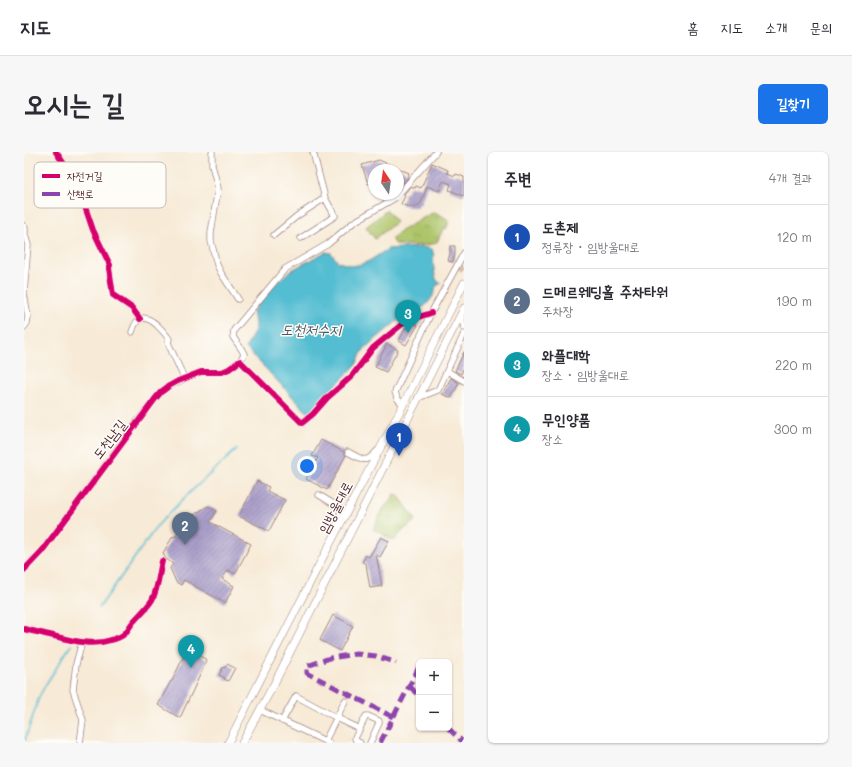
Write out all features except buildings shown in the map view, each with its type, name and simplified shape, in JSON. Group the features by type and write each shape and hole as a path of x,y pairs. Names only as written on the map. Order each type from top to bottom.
{"main road":[{"name":"임방울대로","path":"228,743 403,405 464,283"},
{"name":"임방울대로","path":"242,743 462,311"}],"street":[{"path":"56,152 62,162"},
{"path":"212,152 212,165 218,188 211,233 212,241 217,265 238,299"},
{"path":"301,238 335,216 325,198 313,152"},
{"path":"430,313 406,322 373,348 352,376 302,424 240,361 244,354 233,337 234,330 286,269 328,244 354,222 395,198 436,152"},
{"path":"274,235 297,216 325,198"},
{"path":"85,208 93,230 110,265 109,268 113,295 132,308 140,319"},
{"path":"24,226 28,245 24,293 28,317 27,323 24,327"},
{"path":"403,405 397,398 395,392 430,313 464,253"},
{"path":"462,311 464,328"},
{"path":"132,332 135,324 140,319 150,319 169,339 169,345 184,378"},
{"path":"418,398 438,390 464,334"},
{"name":"도천남길","path":"24,570 42,551 161,392 184,378 201,372 222,372 240,361"},
{"path":"447,371 464,380"},
{"path":"348,452 366,460 371,458 383,443"},
{"path":"319,495 337,506 341,511 335,534"},
{"path":"24,629 70,641 99,643 118,638 124,635 130,625 151,601 162,561"},
{"path":"80,743 83,720 74,690 74,681 76,664 82,642"},
{"path":"282,721 296,696 360,729"},
{"path":"260,710 327,742 345,701"},
{"path":"360,743 356,741 355,738 366,716 379,721 380,723 370,743"}],"green space":[{"path":"387,210 396,222 375,239 366,227"},
{"path":"432,213 446,218 449,222 446,229 443,229 437,242 429,245 398,245 393,242 392,238 402,230"},
{"path":"394,494 398,495 416,520 401,532 394,541 373,529 385,506 391,501"}],"water":[{"name":"도천저수지","path":"421,247 432,249 434,256 433,262 435,276 437,281 441,283 435,287 435,292 431,299 425,306 402,317 365,348 356,365 308,413 246,348 255,330 253,311 274,285 290,271 325,252 331,253 338,262 353,266 369,261 388,249"}],"waterway":[{"path":"99,608 157,526 184,498 237,449"},
{"path":"24,743 39,697 71,645"}],"tunnel":[{"path":"459,267 464,272"}],"marked path":[{"path":"393,717 307,673 307,666 330,658 356,654 376,656 396,663"},
{"path":"380,743 416,673"},
{"path":"410,686 417,695"},
{"path":"451,731 464,743"}],"cycle path":[{"path":"56,152 63,162"},
{"path":"85,208 93,230 110,265 109,268 113,295 132,308 140,319"},
{"path":"24,570 42,551 155,399 169,386 201,372 222,372 240,361 302,423 352,376 373,348 406,321 431,313"},
{"path":"24,629 70,640 94,643 120,637 126,632 152,600 157,586 162,561"}],"place":[{"name":"와플대학","path":"408,333"},
{"name":"도촌제","path":"399,456"},
{"name":"드메르웨딩홀 주차타워","path":"185,545"},
{"name":"무인양품","path":"191,668"}]}
